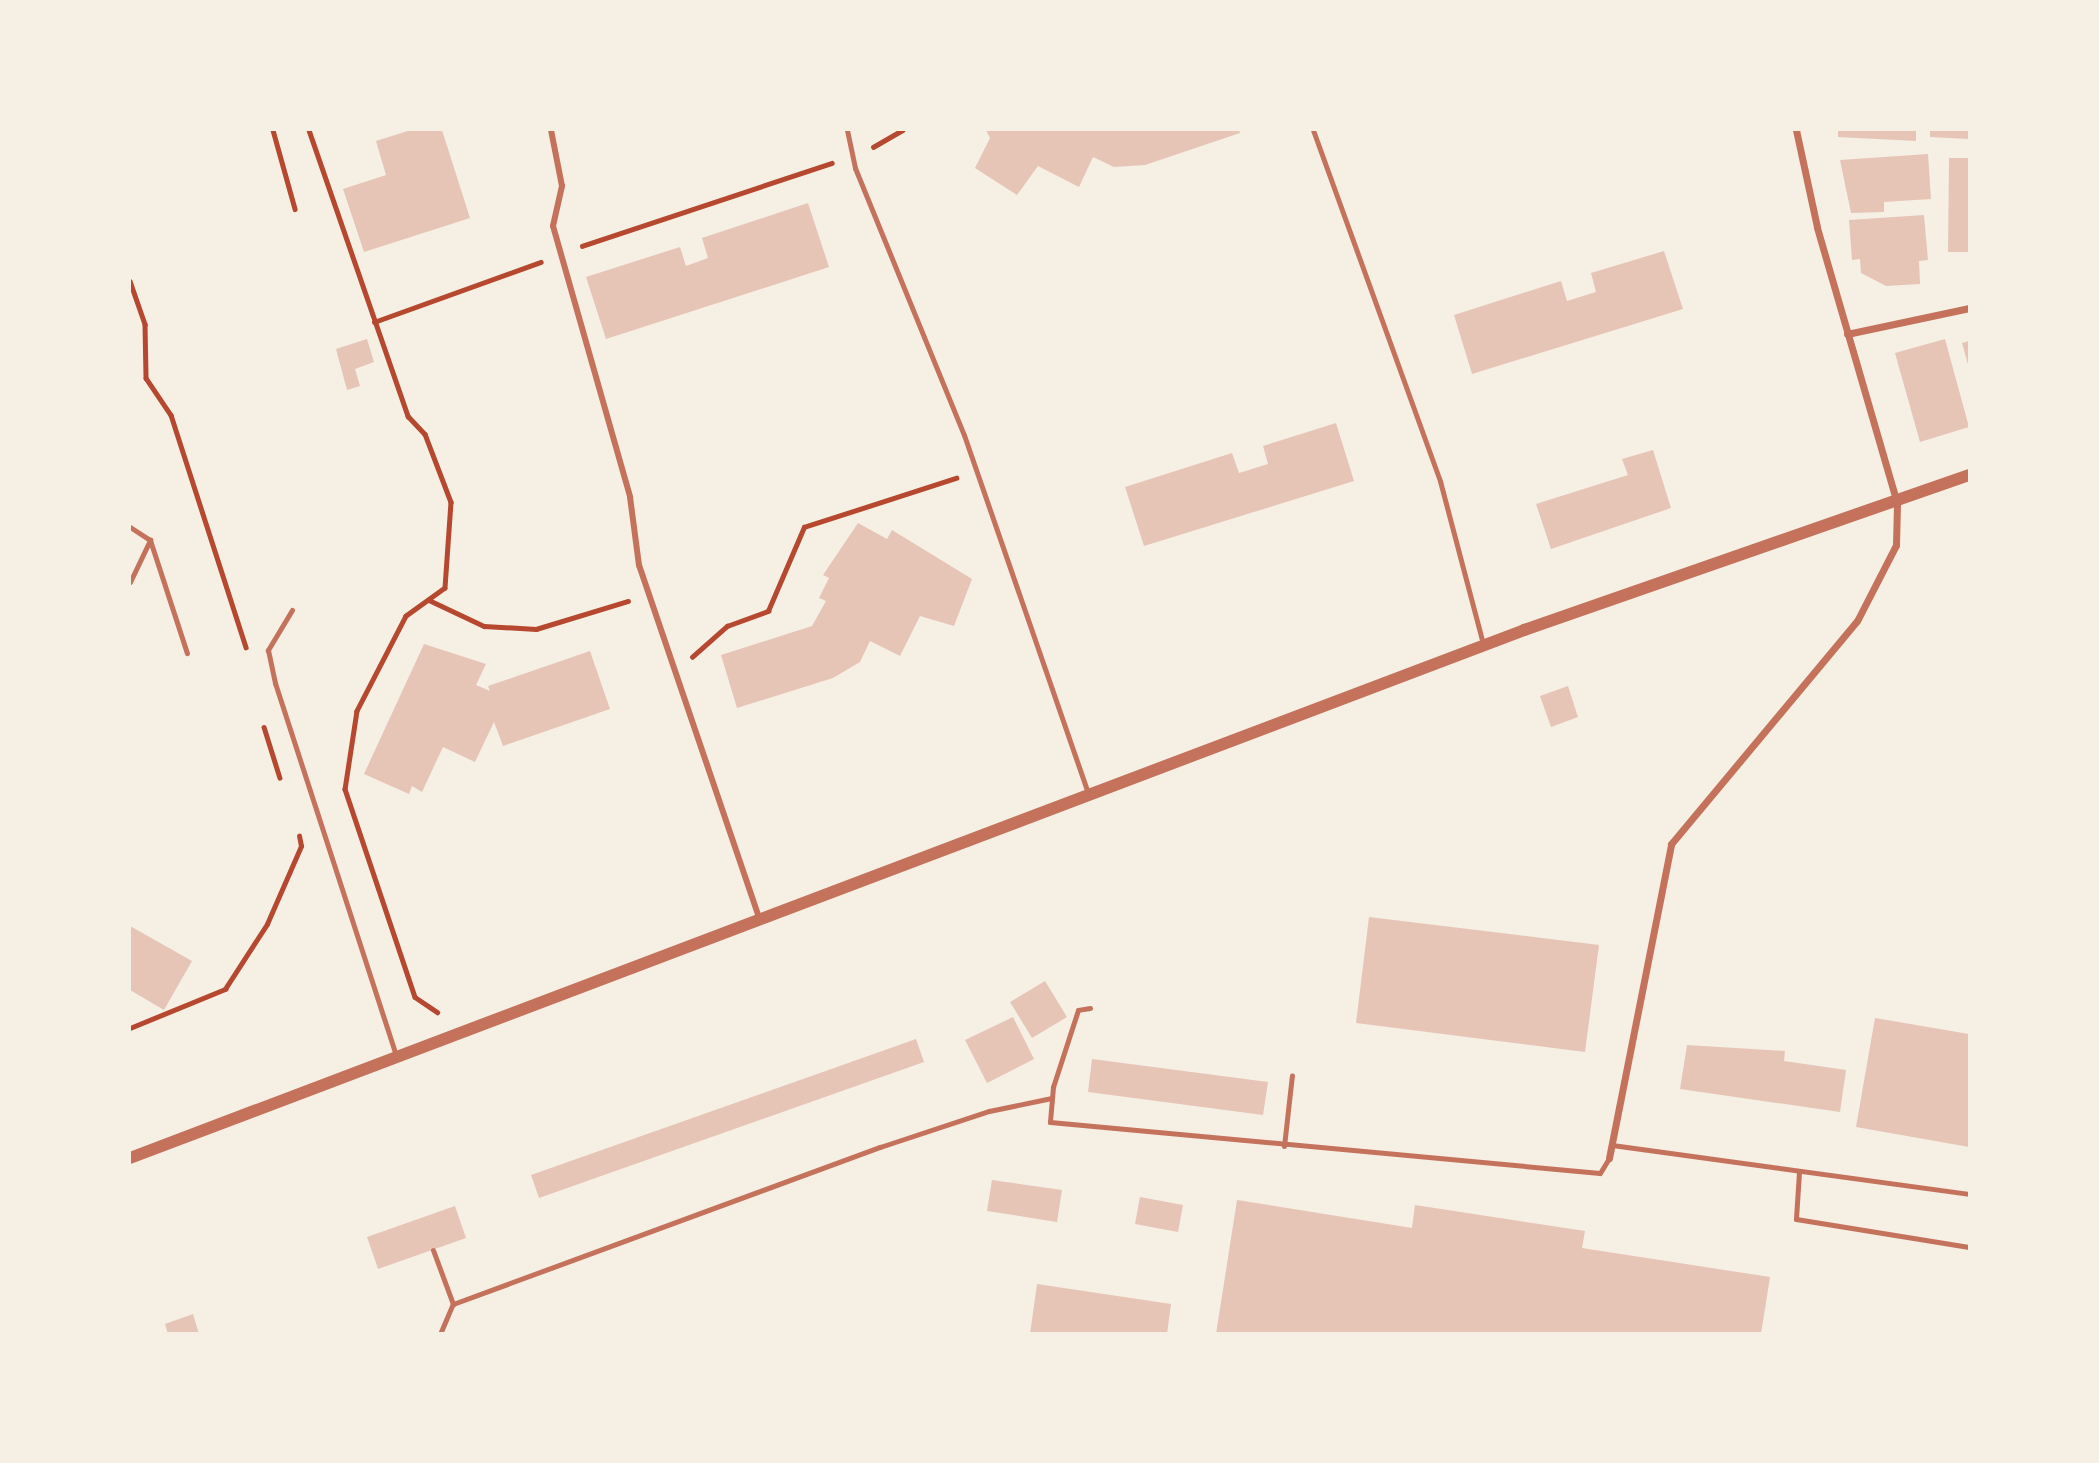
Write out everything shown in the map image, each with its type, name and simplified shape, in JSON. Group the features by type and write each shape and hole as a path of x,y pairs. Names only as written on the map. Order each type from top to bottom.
{"street":[{"path":"551,130 562,186 553,226 630,496 649,594 759,917"},
{"path":"1609,1158 1671,844 1857,621 1896,545 1897,503 1847,334 1796,130"},
{"path":"1847,334 1969,308"},
{"path":"130,1158 759,917 1483,646 1897,503 1969,475"}],"lane":[{"path":"847,130 852,156 977,471 1088,793"},
{"path":"1312,130 1440,481 1483,646"},
{"path":"130,527 149,540 187,653"},
{"path":"130,582 149,540"},
{"path":"292,610 268,650 275,683 396,1056"},
{"path":"1090,1008 1079,1010 1052,1098 1050,1122 1284,1146 1601,1173 1609,1158"},
{"path":"1284,1146 1292,1075"},
{"path":"453,1304 892,1143 1052,1098"},
{"path":"1612,1144 1969,1194"},
{"path":"1798,1172 1796,1219 1969,1247"},
{"path":"433,1250 453,1304 440,1334"}],"path":[{"path":"273,130 295,209"},
{"path":"309,130 408,416 425,434 451,502 445,588 406,616 357,711 345,789 415,997 437,1012"},
{"path":"374,322 852,156 902,130"},
{"path":"130,281 145,324 146,378 171,415 250,662"},
{"path":"671,662 692,657 727,626 768,611 804,527 977,471"},
{"path":"429,600 484,626 536,629 649,594"},
{"path":"262,712 282,783"},
{"path":"130,1028 225,989 267,924 301,846 295,820"}],"building":[{"path":"411,130 442,130 470,218 364,252 343,189 386,175 376,141"},
{"path":"986,130 1239,130 1240,133 1145,165 1114,167 1093,157 1079,187 1038,166 1017,195 975,168 990,138"},
{"path":"1838,130 1916,130 1916,141 1838,137"},
{"path":"1930,130 1969,130 1969,139 1930,137"},
{"path":"1928,154 1931,199 1884,202 1884,212 1851,213 1840,160"},
{"path":"1949,158 1969,158 1969,252 1948,252"},
{"path":"808,203 829,267 606,339 586,277 680,247 686,266 708,258 702,238"},
{"path":"1924,215 1928,260 1919,261 1920,284 1886,286 1861,273 1860,259 1852,260 1849,220"},
{"path":"1664,251 1683,309 1472,374 1454,315 1561,281 1567,301 1596,292 1591,273"},
{"path":"367,339 374,362 355,369 360,386 347,390 336,349"},
{"path":"1945,339 1969,427 1920,442 1895,353"},
{"path":"1969,341 1969,368 1962,343"},
{"path":"1336,423 1354,481 1144,546 1125,487 1232,453 1239,473 1268,464 1263,446"},
{"path":"1653,450 1671,508 1551,549 1536,504 1628,475 1622,459"},
{"path":"858,523 887,539 892,530 972,579 954,626 920,616 900,656 870,641 860,662 833,678 737,708 721,655 812,626 826,601 819,598 829,578 823,575"},
{"path":"424,644 486,664 476,685 490,691 488,686 590,651 610,709 503,746 494,722 475,762 443,747 422,792 412,786 409,794 364,774"},
{"path":"1568,686 1578,717 1551,727 1540,696"},
{"path":"1369,917 1599,945 1585,1052 1356,1023"},
{"path":"130,926 192,961 164,1010 130,990"},
{"path":"1045,981 1067,1017 1032,1038 1010,1002"},
{"path":"1013,1017 1034,1059 987,1083 965,1040"},
{"path":"1875,1018 1969,1034 1969,1147 1856,1127"},
{"path":"916,1039 924,1062 539,1198 531,1175"},
{"path":"1687,1045 1785,1051 1784,1061 1846,1070 1840,1112 1680,1089"},
{"path":"1092,1059 1268,1082 1263,1115 1088,1092"},
{"path":"992,1180 1062,1190 1057,1222 987,1211"},
{"path":"1140,1197 1183,1205 1178,1232 1135,1224"},
{"path":"1237,1200 1412,1228 1415,1205 1585,1231 1582,1248 1770,1277 1761,1334 1216,1334"},
{"path":"455,1206 466,1238 378,1269 367,1237"},
{"path":"1037,1284 1171,1304 1167,1334 1030,1334"},
{"path":"193,1314 199,1334 168,1334 165,1324"}]}
